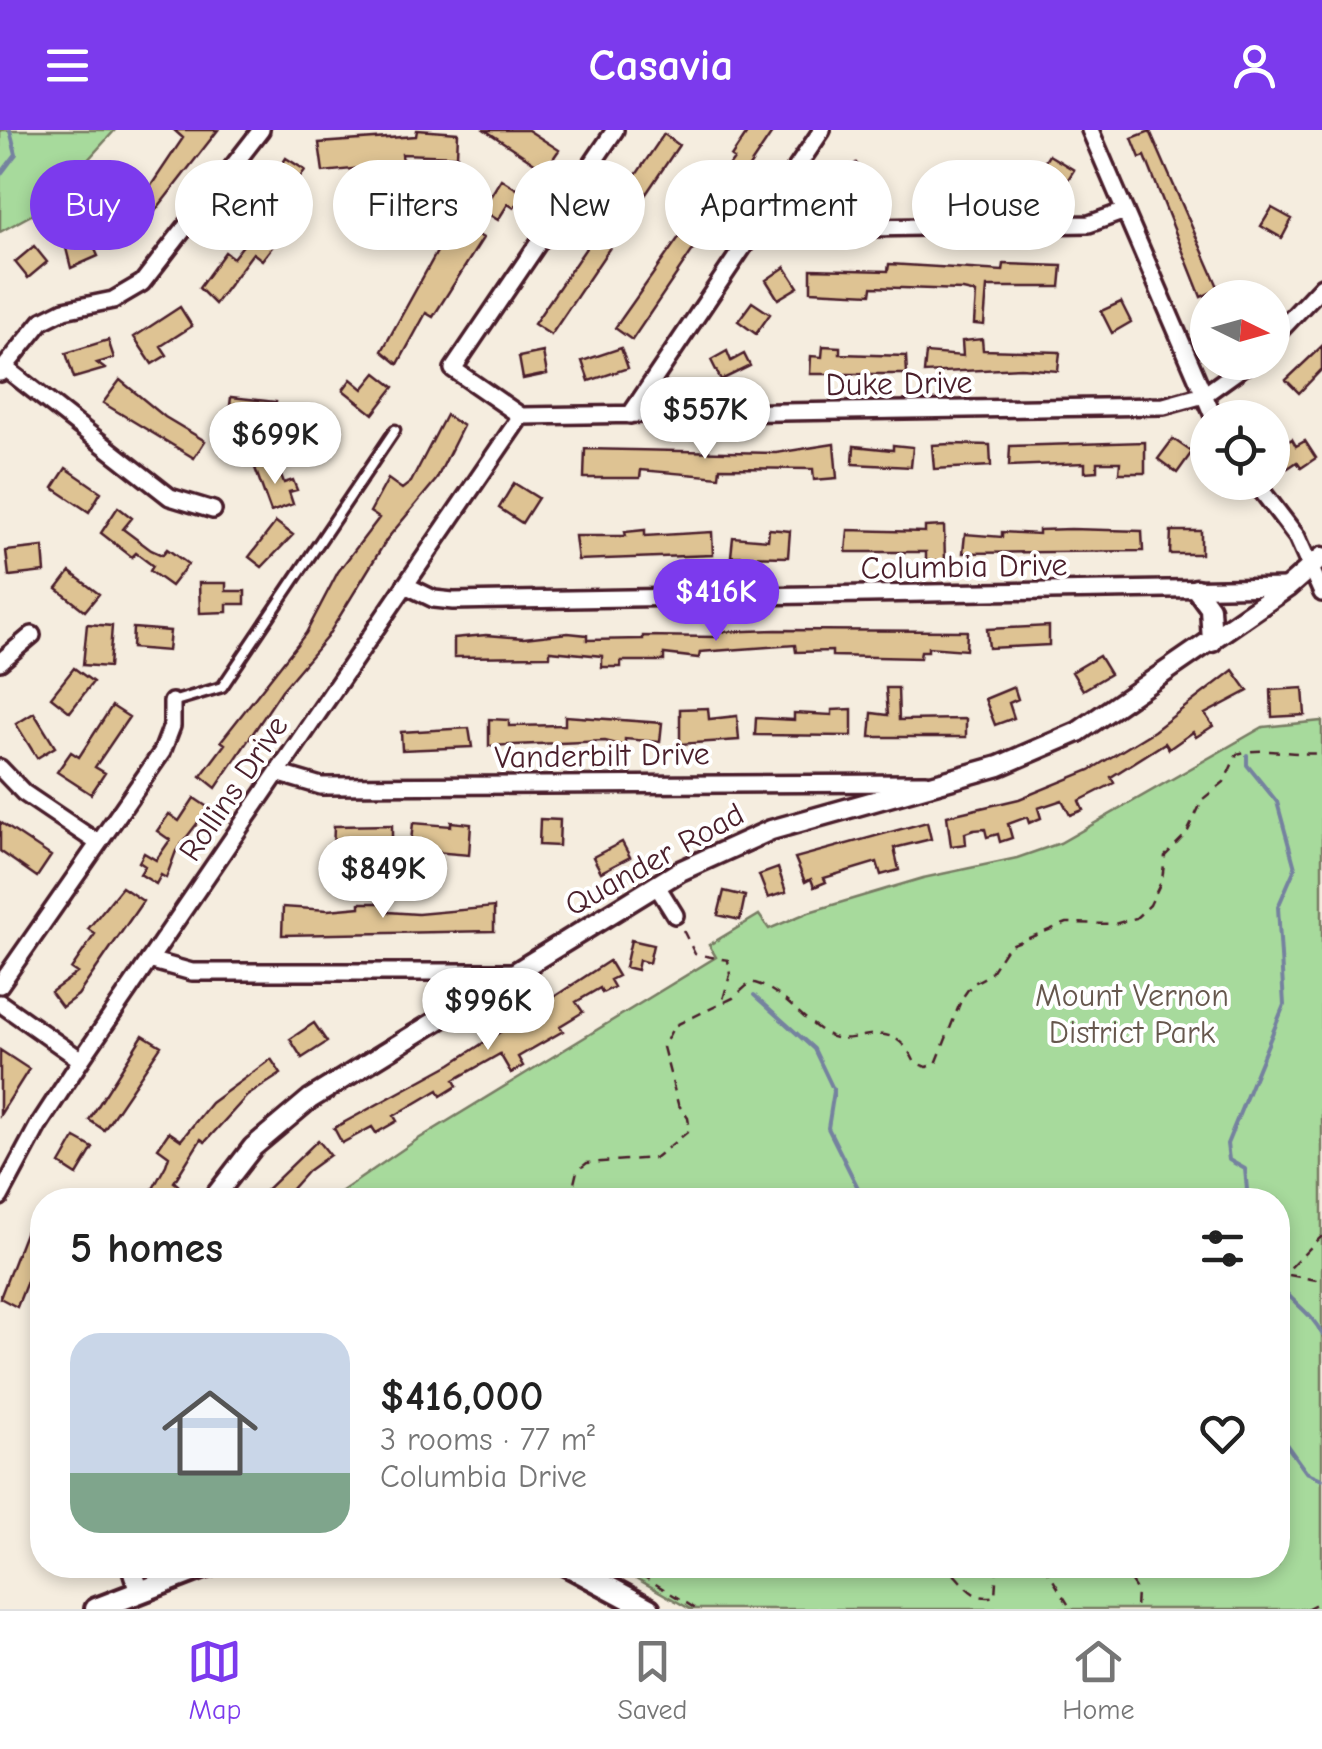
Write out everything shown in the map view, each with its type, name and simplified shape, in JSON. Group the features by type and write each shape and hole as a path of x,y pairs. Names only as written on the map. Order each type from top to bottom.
{"main road":[{"path":"96,1609 174,1578"},
{"path":"592,1578 649,1609"}],"street":[{"path":"214,510 170,496 2,370 31,328 42,321 64,310 113,300 142,283 260,130"},
{"path":"521,416 453,368 615,130"},
{"path":"802,160 822,130"},
{"path":"1090,130 1206,400"},
{"path":"892,227 1102,222 1125,212"},
{"path":"630,415 741,250"},
{"path":"1290,320 1322,286"},
{"name":"Duke Drive","path":"521,416 1164,406 1204,395 1225,380"},
{"name":"Rollins Drive","path":"0,1197 38,1126 81,1060 521,416"},
{"path":"1269,500 1317,562 1322,592"},
{"name":"Quander Road","path":"220,1188 238,1163 280,1122 512,972 657,886 771,830 999,766 1078,732 1212,642 1317,562"},
{"name":"Columbia Drive","path":"405,585 434,600 453,601 1288,587"},
{"path":"1196,589 1210,608 1212,642"},
{"path":"0,662 32,635"},
{"path":"0,984 165,746 172,726 172,702"},
{"path":"0,768 24,793 98,843"},
{"name":"Vanderbilt Drive","path":"277,773 322,786 705,780 930,783"},
{"path":"657,886 675,915"},
{"path":"149,960 192,972 512,972"},
{"path":"0,1003 81,1060"},
{"path":"135,1578 139,1591"}],"lane":[{"path":"172,702 222,687 395,430"}],"path":[{"path":"573,1188 577,1171 587,1163 656,1158 690,1130 688,1118 678,1104 663,1047 674,1026 722,1003 750,982 760,984 830,1037 894,1038 906,1044 915,1062 926,1067 936,1064 962,998 972,984 989,975 1008,946 1066,923 1114,924 1136,918 1150,906 1162,880 1164,856 1187,832 1204,799 1224,782 1236,754 1256,748 1299,755 1322,753"},
{"path":"675,915 695,954 728,960 730,975 722,1003"},
{"path":"1290,1270 1322,1236"},
{"path":"1290,1275 1322,1281"},
{"path":"646,1578 696,1609"},
{"path":"957,1578 970,1593 984,1598 995,1596 996,1578"},
{"path":"1052,1578 1071,1609"},
{"path":"1128,1578 1137,1591 1136,1609"},
{"path":"1306,1609 1322,1601"}],"green space":[{"path":"0,130 115,130 88,160 30,160 30,216 0,232"},
{"name":"Mount Vernon District Park","path":"1322,721 1322,1609 690,1609 636,1578 1290,1578 1290,1188 346,1188 415,1141 716,957 709,945 759,915 769,929 809,912 923,878 1017,858 1060,843 1263,727"}],"building":[{"path":"174,130 218,130 195,160 175,160 175,185 155,211 155,180 183,138"},
{"path":"417,130 458,133 457,156 402,154 403,160 333,160 333,171 323,172 319,143 416,136"},
{"path":"485,130 528,130 559,150 552,160 530,160"},
{"path":"749,130 774,130 754,160 731,157"},
{"path":"1150,131 1215,280 1194,280 1145,156 1140,158 1132,138"},
{"path":"664,134 679,145 665,160 645,195 645,162"},
{"path":"501,179 513,187 513,207 508,204 498,220 493,217 493,192"},
{"path":"1272,208 1292,219 1282,238 1261,226"},
{"path":"30,249 37,250 47,262 28,278 15,262"},
{"path":"66,250 95,250 98,256 71,268"},
{"path":"239,250 270,250 262,260 253,253 215,304 199,288 225,252 233,258"},
{"path":"438,250 475,250 433,317 426,313 398,364 382,351"},
{"path":"585,250 608,250 551,335 534,324"},
{"path":"670,250 693,250 632,340 615,328"},
{"path":"889,264 1003,271 1004,264 1062,266 1060,287 987,287 984,325 974,324 976,293 963,290 872,287 871,294 811,291 811,269 888,271"},
{"path":"785,267 798,287 778,299 766,280"},
{"path":"752,302 770,314 756,334 738,321"},
{"path":"1121,302 1131,322 1112,333 1101,311"},
{"path":"180,307 192,326 161,346 167,355 152,364 134,337"},
{"path":"982,339 983,350 1060,352 1058,371 1021,368 924,373 926,353 963,356 962,341"},
{"path":"108,340 114,358 97,363 105,369 74,378 66,353"},
{"path":"823,346 840,347 840,354 906,356 907,374 810,374 811,356 822,357"},
{"path":"1322,346 1322,369 1299,393 1286,380"},
{"path":"621,348 628,368 589,381 582,361"},
{"path":"727,351 731,361 744,354 750,366 721,380 711,360"},
{"path":"543,352 547,374 523,379 519,357"},
{"path":"376,373 394,387 373,414 343,390 351,379 363,389"},
{"path":"120,380 165,417 205,441 194,458 103,403"},
{"path":"231,397 276,402 273,427 228,422"},
{"path":"446,415 463,426 436,480 387,539 327,637 282,690 216,788 201,776 225,744 221,741 306,633 338,572 379,518 370,512 388,479 402,489 411,482"},
{"path":"1173,439 1190,451 1177,473 1158,459"},
{"path":"1290,440 1296,446 1305,441 1316,458 1301,468 1297,462 1290,467"},
{"path":"1145,442 1145,473 1119,473 1120,462 1097,462 1097,471 1085,472 1085,463 1009,466 1010,446"},
{"path":"834,444 837,478 814,480 813,469 720,468 719,477 641,470 640,478 584,478 585,449 776,453"},
{"path":"893,445 913,447 911,467 853,464 854,446 893,450"},
{"path":"932,445 990,445 991,466 934,469"},
{"path":"276,461 284,483 293,480 297,490 289,492 293,504 271,512 255,468"},
{"path":"66,468 101,492 89,512 53,488"},
{"path":"514,483 538,498 522,523 499,508"},
{"path":"118,507 132,518 123,529 151,550 162,555 167,549 188,564 171,586 150,571 153,566 136,553 132,557 101,533"},
{"path":"276,522 293,535 262,567 249,557"},
{"path":"944,526 945,560 926,561 926,552 846,552 848,530 925,532 925,527"},
{"path":"769,529 790,531 788,557 731,556 733,537 768,540"},
{"path":"645,530 645,536 712,532 713,555 578,560 575,536 626,536 625,532"},
{"path":"1039,530 1142,531 1143,551 963,553 965,534 1002,537 1002,532 1039,534"},
{"path":"1171,531 1201,531 1201,554 1170,554"},
{"path":"43,547 45,572 9,576 6,551"},
{"path":"70,572 99,594 85,611 57,589"},
{"path":"199,583 226,583 226,591 245,591 245,604 227,604 227,612 200,613"},
{"path":"87,624 112,626 109,667 83,665"},
{"path":"1049,626 1049,645 989,648 987,629"},
{"path":"133,628 170,631 168,651 132,648"},
{"path":"967,631 966,650 928,647 928,651 921,651 920,658 832,656 832,651 796,652 795,645 700,652 699,658 664,654 664,661 621,661 621,667 602,667 602,656 550,651 550,656 454,657 454,638 486,635 524,638 568,633 587,635 587,640 718,637 718,632"},
{"path":"1099,656 1110,674 1083,690 1072,672"},
{"path":"74,668 93,682 70,712 51,697"},
{"path":"1233,670 1248,691 1205,714 1213,726 1196,737 1193,732 1169,749 1165,743 1111,777 1114,783 1079,801 1083,810 1070,815 1062,800 1038,808 1041,818 1029,823 1027,817 1008,824 1012,838 1000,842 998,834 987,837 985,829 974,830 965,833 966,844 951,846 947,816 1019,799 1090,770 1154,731"},
{"path":"1014,687 1018,699 1009,703 1014,718 995,725 985,699"},
{"path":"886,688 898,688 899,720 966,719 966,737 870,737 872,713 888,715"},
{"path":"1303,688 1305,715 1272,717 1271,690"},
{"path":"112,706 129,717 95,767 105,773 91,794 57,772 71,752 79,757"},
{"path":"708,708 709,719 737,716 739,740 680,744 680,709"},
{"path":"852,709 852,736 755,735 756,718 794,720 794,713 832,715 832,710"},
{"path":"34,713 55,747 37,758 16,724"},
{"path":"565,716 662,723 660,742 625,739 625,746 605,741 489,746 489,719 509,720 509,726 565,725"},
{"path":"469,728 472,747 402,750 401,732"},
{"path":"194,798 209,808 176,851 166,878 161,875 156,884 140,874 145,866 139,862 144,853 156,860 170,840 157,831 169,814 179,821"},
{"path":"540,819 560,820 559,846 539,845"},
{"path":"0,822 51,856 37,877 0,851"},
{"path":"451,822 471,824 469,855 410,850 413,823 451,826"},
{"path":"927,822 931,839 894,848 899,870 881,875 877,862 824,878 826,882 814,887 811,879 805,882 795,858"},
{"path":"392,825 392,844 353,845 353,853 333,853 334,826"},
{"path":"622,842 630,857 601,872 593,857"},
{"path":"778,868 786,892 768,898 759,875"},
{"path":"122,887 143,901 78,995 62,1007 51,992 77,973 71,969 95,934 88,929"},
{"path":"724,891 745,896 740,920 718,915"},
{"path":"360,903 388,903 388,912 418,914 494,907 494,931 282,935 283,907 328,910 360,907"},
{"path":"631,940 653,945 649,963 639,960 637,970 625,967"},
{"path":"609,961 618,976 610,980 614,987 602,993 600,988 576,1002 583,1012 560,1026 563,1031 518,1057 523,1066 511,1073 500,1054 454,1080 457,1086 441,1096 438,1090 394,1116 397,1121 376,1133 372,1127 342,1143 334,1128 451,1064"},
{"path":"314,1023 327,1042 302,1058 290,1039"},
{"path":"143,1035 161,1046 104,1130 89,1120"},
{"path":"0,1050 29,1069 0,1115"},
{"path":"271,1059 281,1074 247,1096 205,1142 201,1139 174,1182 176,1188 153,1188 169,1156 158,1148 169,1132 181,1140 211,1103"},
{"path":"75,1138 93,1148 77,1175 60,1164"},
{"path":"318,1140 330,1155 293,1188 268,1188"},
{"path":"30,1220 30,1274 17,1307 0,1298"}],"waterway":[{"path":"0,175 16,154 10,130"},
{"path":"1247,755 1247,765 1277,802 1295,868 1278,907 1284,1005 1227,1144 1229,1160 1245,1169 1247,1188"},
{"path":"754,995 814,1049 834,1091 828,1128 858,1188"},
{"path":"1290,1297 1322,1334"},
{"path":"1290,1450 1306,1472 1322,1479"}]}
